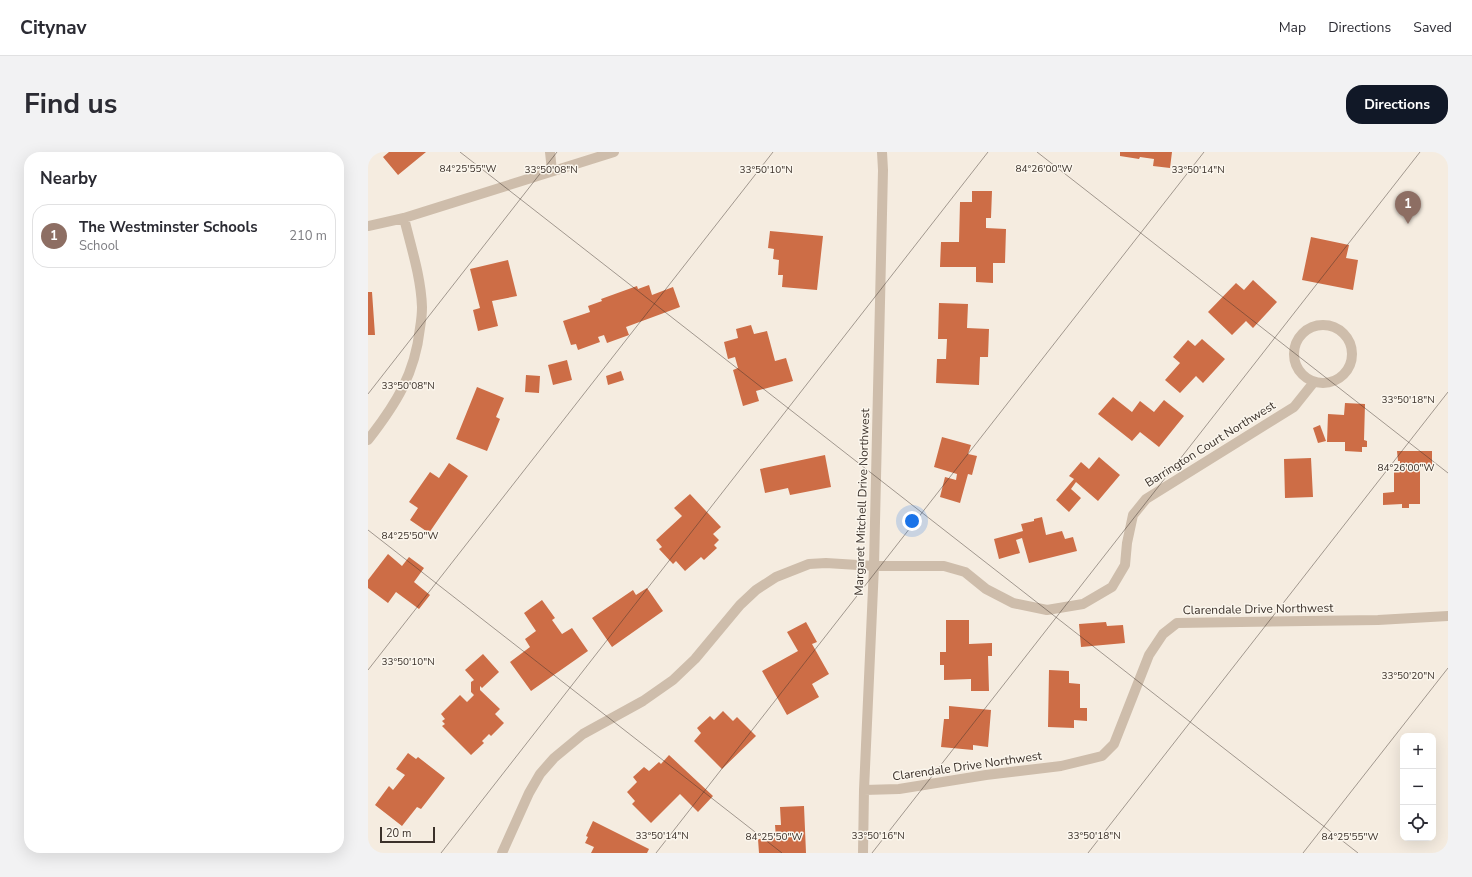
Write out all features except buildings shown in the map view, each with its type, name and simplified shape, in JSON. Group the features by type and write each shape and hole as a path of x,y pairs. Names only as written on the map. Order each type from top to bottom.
{"street":[{"path":"550,152 552,171"},
{"path":"368,226 404,218 614,152"},
{"name":"Margaret Mitchell Drive Northwest","path":"863,853 864,790 874,566 883,170 882,152"},
{"path":"368,440 386,417 405,385 418,348 422,308 418,275 404,218"},
{"path":"1326,324 1334,326 1342,331 1350,343 1352,357 1350,365 1345,373 1338,379 1325,383 1314,382 1304,376 1295,363 1294,348 1296,342 1302,333 1311,327 1326,324"},
{"name":"Barrington Court Northwest","path":"502,853 529,793 540,774 554,758 583,734 643,701 673,680 695,659 740,605 756,590 776,577 809,564 826,563 874,566 944,566 965,572 986,589 1013,603 1047,610 1083,604 1112,587 1125,565 1127,543 1133,515 1146,500 1294,407 1314,382"},
{"name":"Clarendale Drive Northwest","path":"864,790 899,790 986,775 1062,766 1102,756 1114,744 1149,655 1163,634 1177,623 1378,620 1448,616"}],"place":[{"name":"The Westminster Schools","path":"1408,224"}]}
